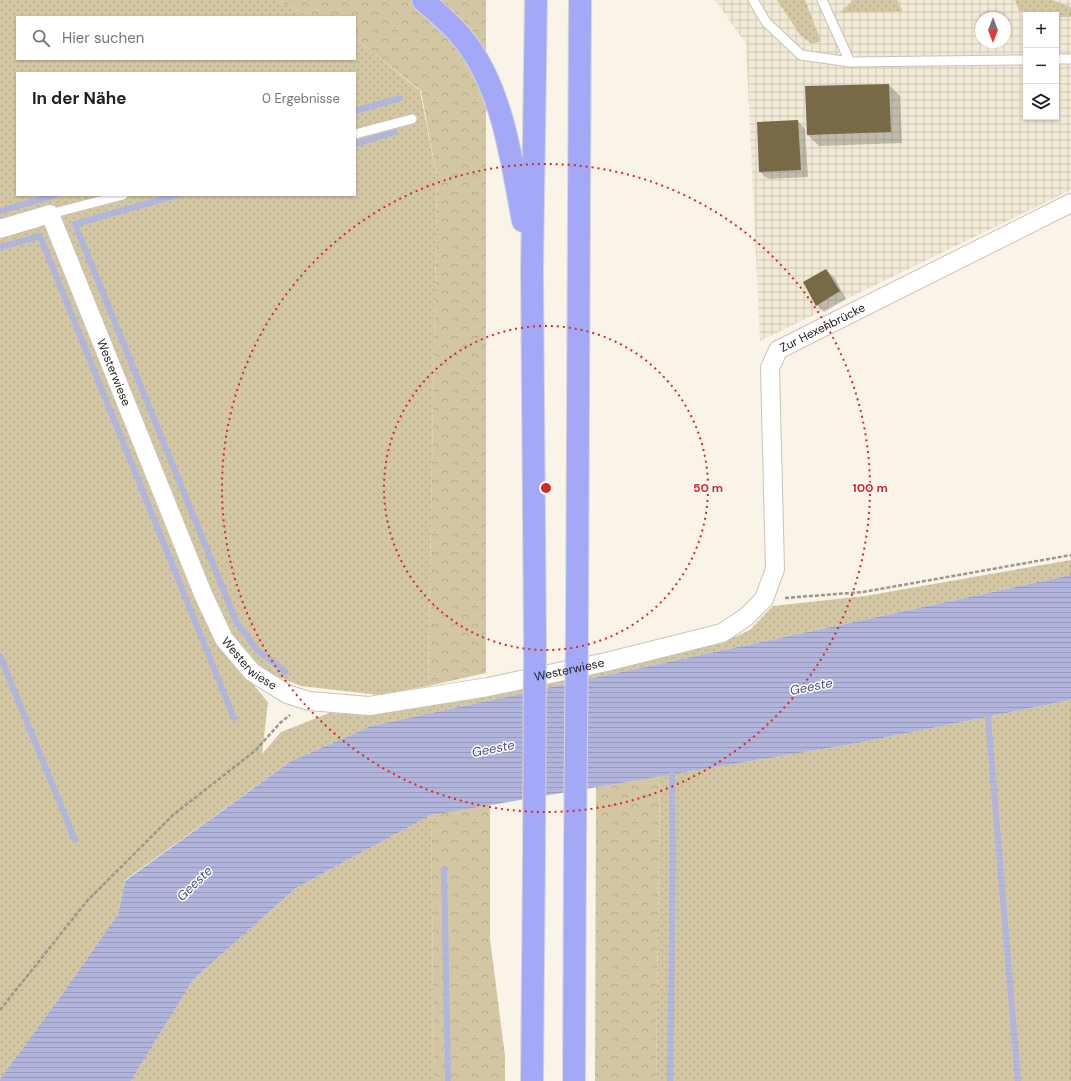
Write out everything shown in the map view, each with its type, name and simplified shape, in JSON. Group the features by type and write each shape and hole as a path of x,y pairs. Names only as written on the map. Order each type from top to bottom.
{"highway":[{"path":"423,0 448,22 470,47 485,74 501,118 511,159 532,270"},
{"path":"532,1081 535,644 532,270 536,0"},
{"path":"574,1081 580,0"}],"street":[{"name":"Zur Hexenbrücke","path":"764,599 775,569 770,368 778,350 1071,203"},
{"path":"0,229 50,214"},
{"name":"Westerwiese","path":"50,214 200,587 224,639 252,672 287,694 309,701 369,706 488,687 606,662 722,633 746,617 764,599"}],"lane":[{"path":"753,0 766,22 801,55 850,62 1023,60"},
{"path":"824,1 850,62"},
{"path":"1059,59 1071,59"},
{"path":"356,134 412,119"},
{"path":"50,214 119,196"}],"path":[{"path":"764,599 863,592 1071,555"},
{"path":"0,1010 92,896 173,815 256,750 280,723 309,701"}],"shaded area":[{"path":"715,0 1071,0 1071,190 760,341 746,44"}],"green space":[{"path":"0,0 277,0 309,16 16,16 16,60 356,60 356,40 420,91 437,179 428,686 379,695 301,686 271,674 252,683 268,702 262,754 281,732 329,713 370,715 726,641 750,630 773,606 865,596 1071,560 1071,575 371,726 291,761 125,880 118,914 66,989 0,1079"},
{"path":"277,0 486,0 486,673 428,686 437,179 421,91 356,40 356,16 309,16"},
{"path":"777,0 805,0 821,41 812,44 801,36"},
{"path":"853,0 897,0 903,12 840,13"},
{"path":"1015,0 1052,0 1071,7 1071,17 1059,17 1059,12 1019,11"},
{"path":"1071,700 1071,1081 656,1081 660,776 858,743"},
{"path":"660,776 656,1081 595,1081 596,787"},
{"path":"490,804 490,939 505,1056 505,1081 434,1081 431,815"},
{"path":"431,815 434,1081 131,1081 193,980 296,888"}],"water":[{"name":"Geeste","path":"1071,575 1071,700 858,743 431,815 296,888 193,980 131,1081 0,1081 118,914 125,881 291,761 371,726"}],"building":[{"path":"889,84 891,132 807,135 805,86"},
{"path":"798,120 801,170 759,172 757,122"},
{"path":"826,269 840,291 816,306 803,282"}],"waterway":[{"path":"356,111 400,98"},
{"path":"356,144 395,132"},
{"path":"0,211 52,196"},
{"path":"173,196 75,224 236,621 257,650 286,672"},
{"path":"0,247 40,236 234,718"},
{"path":"0,656 75,840"},
{"path":"988,717 1018,1081"},
{"path":"670,1081 673,857 672,774"},
{"path":"444,869 448,1081"}]}
